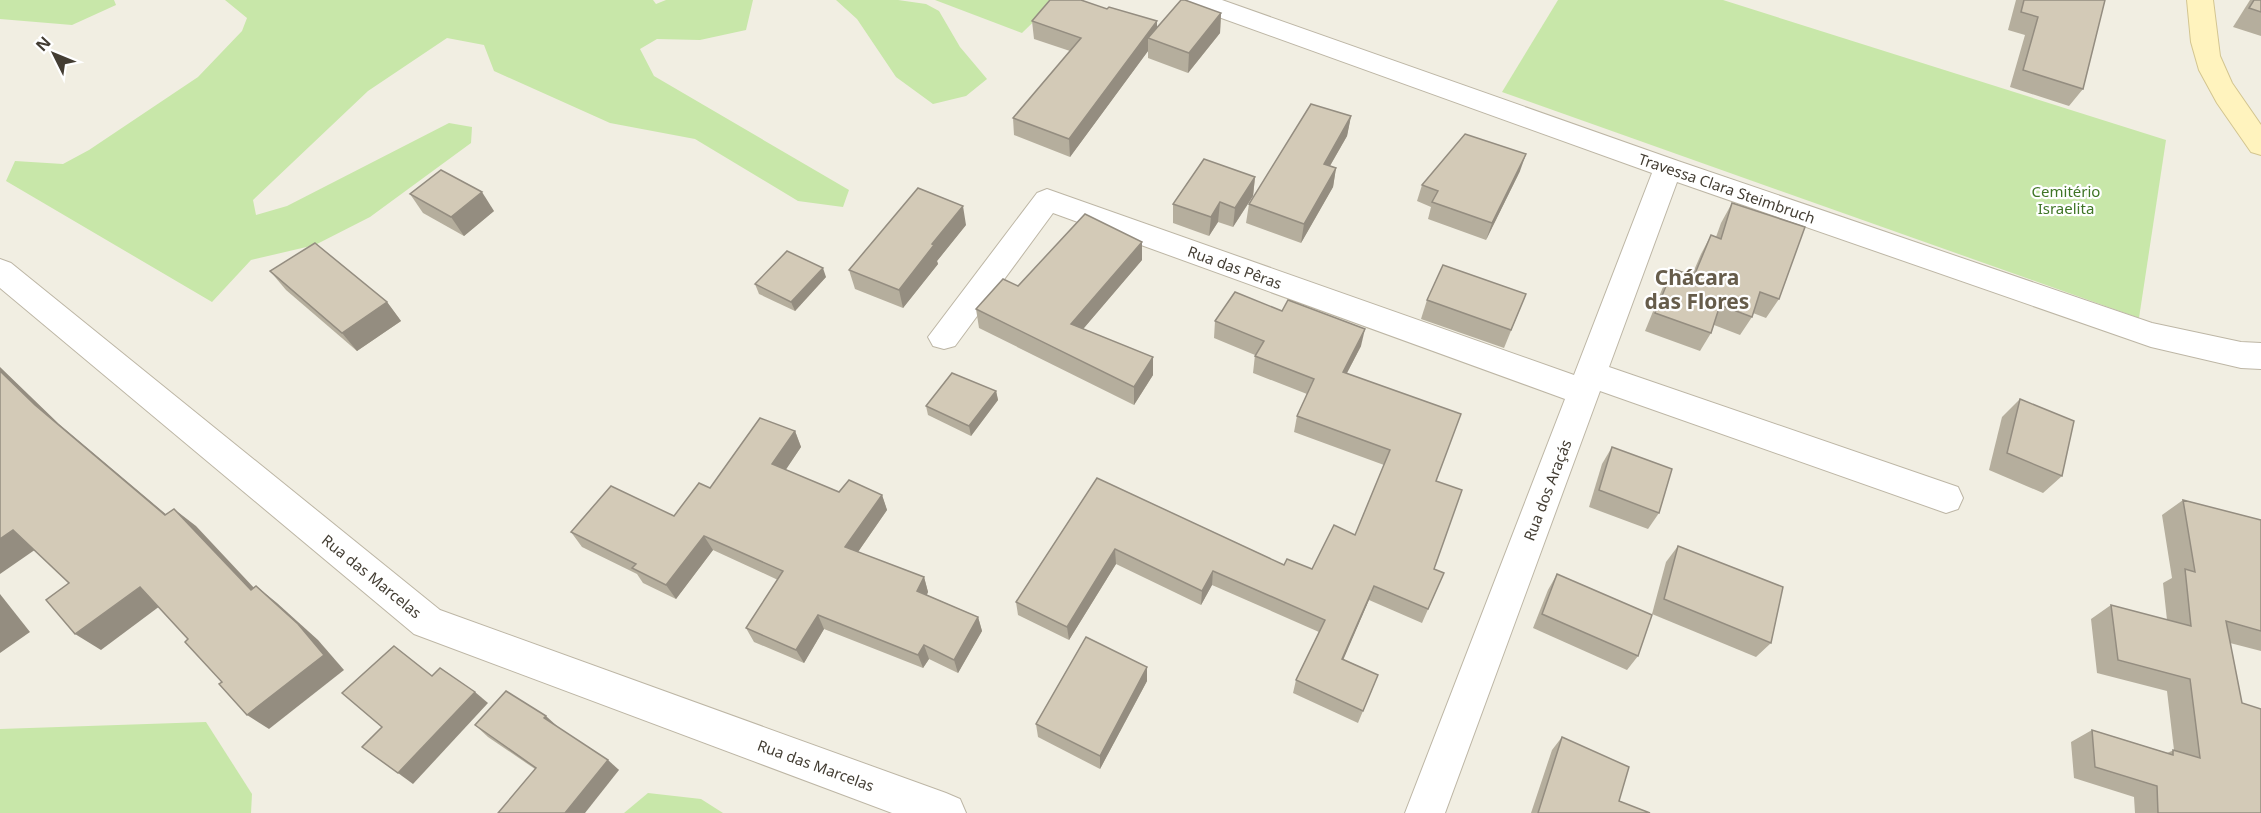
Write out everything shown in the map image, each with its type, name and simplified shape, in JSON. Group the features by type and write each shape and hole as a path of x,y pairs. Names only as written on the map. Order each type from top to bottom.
{"street":[{"name":"Travessa Clara Steimbruch","path":"1197,0 1668,168 2151,335 2241,356 2261,356"},
{"path":"2200,0 2204,44 2211,66 2239,115 2261,145"},
{"name":"Rua dos Araçás","path":"1425,813 1668,168"},
{"name":"Rua das Pêras","path":"944,337 1047,200 1587,383"},
{"name":"Rua das Marcelas","path":"0,271 427,622 946,813"},
{"path":"1587,383 1946,498"}],"green space":[{"path":"0,0 114,0 116,5 72,25 0,19"},
{"path":"225,0 653,0 656,4 666,0 753,0 746,30 700,40 657,39 640,49 654,76 849,190 843,207 798,201 695,139 610,123 494,71 484,45 447,38 368,91 253,200 256,215 287,206 449,123 472,127 471,143 370,217 315,245 251,260 212,302 6,181 15,161 63,164 89,150 198,77 242,31 247,18"},
{"path":"836,0 898,0 926,4 939,11 960,47 987,79 966,96 933,104 896,77 857,19"},
{"path":"935,0 1056,0 1022,33"},
{"name":"Cemitério Israelita","path":"1558,0 1723,0 2166,140 2139,318 1502,92"},
{"path":"206,722 252,794 251,813 0,813 0,729"},
{"path":"648,793 701,799 723,813 624,813"}],"building":[{"path":"1050,0 1081,0 1157,21 1069,139 1013,118 1081,38 1032,21"},
{"path":"1181,0 1221,13 1189,53 1148,38"},
{"path":"2024,0 2105,0 2083,89 2023,70 2038,17 2021,12"},
{"path":"2254,0 2261,0 2261,12 2249,8"},
{"path":"1311,104 1351,116 1324,164 1336,168 1304,224 1249,204"},
{"path":"1465,134 1526,154 1492,223 1432,202 1438,191 1422,185"},
{"path":"1204,159 1255,177 1235,208 1220,202 1211,217 1173,204"},
{"path":"441,170 482,192 451,217 410,194"},
{"path":"918,188 963,206 899,290 849,270"},
{"path":"1732,203 1805,227 1779,299 1760,292 1752,317 1720,305 1711,333 1655,313 1673,269 1694,276 1711,235 1721,239"},
{"path":"1085,214 1142,242 1071,324 1153,357 1134,387 976,309 1003,279 1018,286"},
{"path":"315,243 387,302 342,333 270,271"},
{"path":"787,251 823,268 791,302 755,284"},
{"path":"1443,265 1526,294 1511,330 1427,300"},
{"path":"1235,292 1282,311 1288,300 1365,329 1343,372 1461,414 1436,481 1462,490 1434,569 1444,573 1428,609 1374,586 1342,659 1378,675 1363,711 1296,680 1325,620 1213,571 1202,591 1115,549 1067,627 1016,602 1097,478 1284,565 1287,559 1312,569 1334,525 1355,535 1390,450 1297,416 1314,379 1255,356 1264,341 1215,321"},
{"path":"0,371 35,405 165,515 174,509 251,590 256,586 298,624 324,655 247,715 219,684 222,682 185,642 188,639 140,587 75,634 46,600 69,583 13,530 0,539"},
{"path":"952,373 996,391 969,426 926,406"},
{"path":"2020,399 2074,421 2062,476 2007,453"},
{"path":"760,418 795,431 772,464 839,492 849,480 882,495 845,547 924,577 917,591 978,617 954,660 924,645 918,655 818,615 796,650 746,628 783,571 704,536 666,585 632,568 636,564 571,532 611,486 674,516 699,483 710,488"},
{"path":"1612,447 1672,469 1659,513 1599,490"},
{"path":"2183,500 2261,520 2261,631 2226,621 2242,703 2261,709 2261,813 2158,813 2157,786 2095,767 2092,730 2173,755 2173,750 2200,758 2190,679 2118,660 2111,605 2191,626 2185,569 2195,572"},
{"path":"1678,546 1783,587 1771,643 1664,599"},
{"path":"1557,574 1652,615 1638,656 1542,614"},
{"path":"1086,637 1147,667 1100,756 1036,724"},
{"path":"394,646 432,676 440,668 475,692 398,773 362,747 382,727 342,693"},
{"path":"506,691 608,760 565,813 498,813 536,768 475,725"},
{"path":"1562,737 1629,767 1619,801 1650,813 1538,813"}],"district":[{"name":"Chácara das Flores","path":"1697,289"}]}
